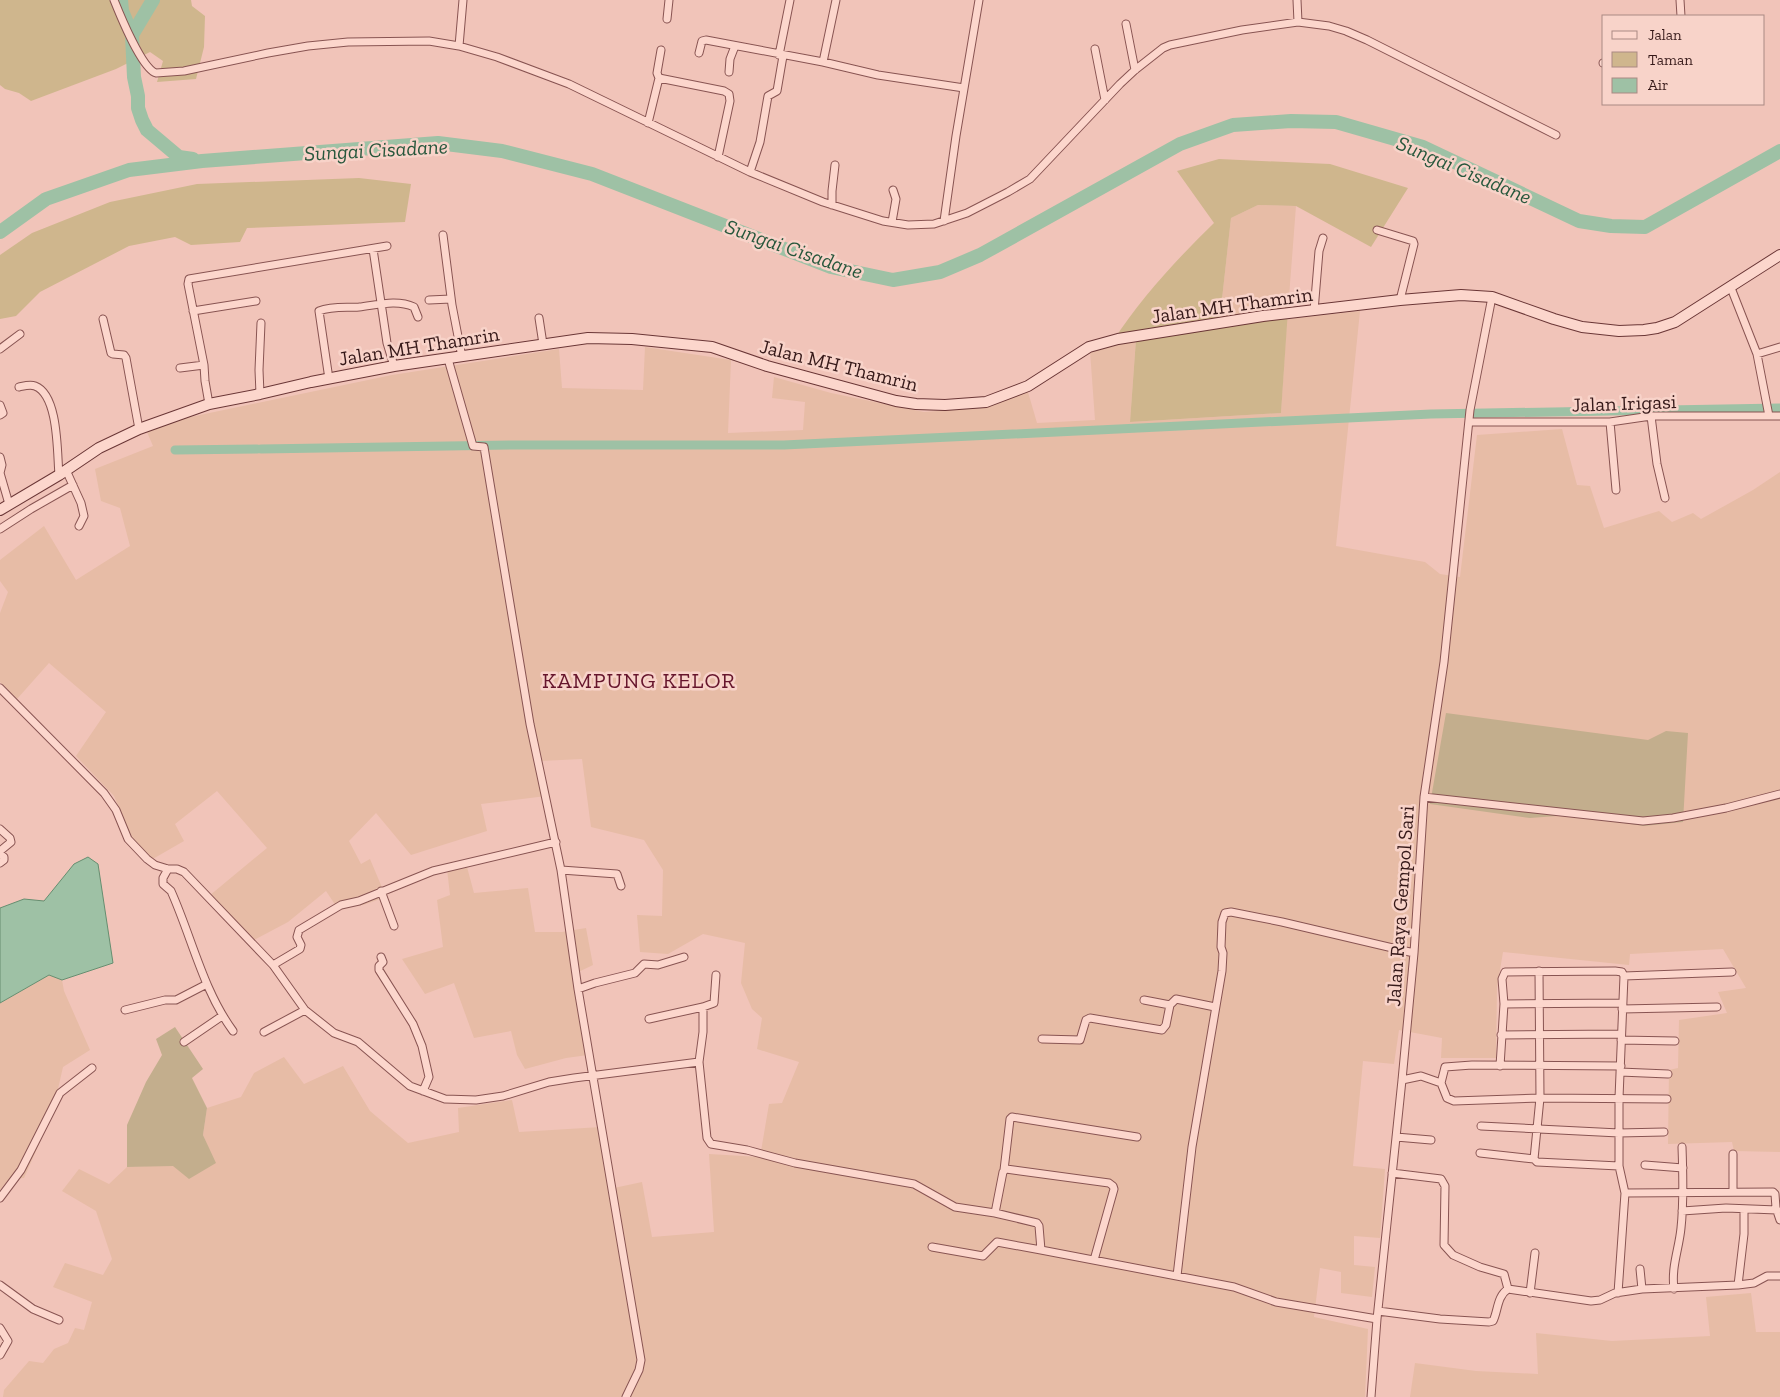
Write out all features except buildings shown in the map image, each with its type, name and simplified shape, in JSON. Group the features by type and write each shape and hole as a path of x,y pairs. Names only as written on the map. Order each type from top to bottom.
{"street":[{"path":"114,0 137,50 148,68 156,73 184,71 268,53 348,42 429,41 459,46 497,57 569,84 750,172 832,206 883,221 922,225 944,221 967,213 1030,179 1135,70 1167,47 1242,30 1298,22 1329,26 1367,40 1556,135"},
{"path":"459,46 463,0"},
{"path":"667,19 669,0"},
{"path":"750,172 760,142 768,96 777,91 790,0"},
{"path":"824,62 836,0"},
{"path":"944,221 979,0"},
{"path":"1297,0 1298,22"},
{"path":"1680,0 1680,15"},
{"path":"1126,24 1135,70"},
{"path":"699,53 703,40 824,62 878,75 964,88"},
{"path":"729,72 734,46"},
{"path":"1095,49 1105,100"},
{"path":"648,124 659,78 657,73 661,50"},
{"path":"659,78 724,90 729,94 730,101 718,157"},
{"path":"832,206 835,164"},
{"path":"892,222 896,198 893,190"},
{"path":"1377,230 1413,241 1414,244 1400,300"},
{"path":"443,234 451,299 462,357"},
{"path":"1314,311 1319,251 1323,238"},
{"path":"209,404 204,365 188,284 191,278 387,246"},
{"path":"373,249 387,343 394,366"},
{"name":"Jalan MH Thamrin","path":"4,507 67,477 99,448 174,415 209,404 394,366 543,344 588,338 632,339 712,347 767,366 896,401 916,404 955,405 986,402 1028,386 1089,347 1100,343 1263,316 1400,300 1462,296 1492,297 1582,327 1630,332 1657,328 1674,322 1731,288 1780,255"},
{"path":"1731,288 1757,354 1768,412"},
{"name":"Jalan Raya Gempol Sari","path":"1371,1397 1377,1315 1414,953 1424,797 1444,662 1470,410 1492,297"},
{"path":"429,300 451,299"},
{"path":"193,311 256,301"},
{"path":"329,378 319,311 381,303 410,305 414,307 418,317"},
{"path":"539,318 543,344"},
{"path":"103,319 111,352 124,355 126,358 139,429"},
{"path":"260,394 261,323"},
{"path":"0,349 20,334"},
{"path":"1757,354 1780,347"},
{"path":"448,359 468,434 473,446 484,447 530,724 561,870 578,989 641,1360 639,1370 626,1397"},
{"path":"180,368 204,365"},
{"path":"19,387 32,385 37,387 44,393 51,406 58,448 67,477 81,503 84,516 79,526"},
{"path":"0,405 3,413 0,415"},
{"name":"Jalan Irigasi","path":"1469,420 1610,422 1651,416 1768,412 1780,416"},
{"path":"1651,416 1657,464 1664,498"},
{"path":"1610,422 1616,490"},
{"path":"0,458 4,507"},
{"path":"0,529 31,509 67,477"},
{"path":"0,688 104,793 116,810 128,839 147,859 155,865 168,869 177,868 184,872 273,965 305,1010 334,1033 358,1042 410,1086 444,1099 476,1100 503,1096 549,1082 698,1062"},
{"path":"1424,797 1643,821 1673,818 1726,808 1780,794"},
{"path":"0,829 10,838 11,842 0,852 4,857 0,864"},
{"path":"273,965 300,949 301,945 296,937 300,930 341,905 359,901 433,871 556,842"},
{"path":"168,869 163,878 163,884 171,891 207,984 222,1016 233,1032"},
{"path":"561,870 618,874 621,886"},
{"path":"381,891 394,926"},
{"path":"1177,1276 1192,1147 1223,953 1221,947 1222,922 1227,912 1282,922 1414,953"},
{"path":"578,989 595,982 635,973 644,964 658,965 684,957"},
{"path":"380,958 383,962 380,970 413,1024 422,1046 429,1077 423,1091"},
{"path":"1534,1159 1540,1098 1539,971"},
{"path":"1500,1066 1504,1004 1503,974 1508,972 1539,971 1622,972 1624,976 1619,1098 1619,1166 1625,1193 1618,1293"},
{"path":"1624,976 1732,972"},
{"path":"649,1019 703,1007 715,1002 716,975"},
{"path":"125,1010 165,1000 176,1000 207,984"},
{"path":"1042,1039 1080,1040 1086,1020 1090,1018 1162,1030 1166,1025 1170,1005 1176,999 1215,1007"},
{"path":"1144,1000 1170,1005"},
{"path":"1504,1004 1540,1003 1717,1007"},
{"path":"703,1007 703,1032 698,1062 708,1142 713,1145 747,1150 795,1163 914,1184 955,1207 995,1213 1037,1223 1039,1226 1041,1250"},
{"path":"264,1032 305,1010"},
{"path":"184,1042 222,1016"},
{"path":"1502,1035 1540,1034 1675,1041"},
{"path":"1667,1098 1540,1098 1454,1101 1447,1098 1441,1083 1445,1067 1472,1065 1620,1069 1668,1074"},
{"path":"0,1198 21,1170 60,1093 92,1068"},
{"path":"1402,1080 1421,1076 1441,1083"},
{"path":"995,1213 1004,1170 1010,1119 1012,1117 1137,1137"},
{"path":"1481,1126 1619,1133 1664,1132"},
{"path":"1396,1137 1431,1140"},
{"path":"1674,1289 1673,1268 1682,1211 1682,1147"},
{"path":"1480,1153 1534,1159 1537,1162 1619,1166"},
{"path":"1733,1154 1733,1192"},
{"path":"1645,1165 1683,1168"},
{"path":"1004,1170 1009,1169 1109,1183 1113,1186 1114,1189 1094,1260"},
{"path":"1392,1173 1441,1179 1445,1186 1444,1245 1454,1254 1480,1267 1504,1274 1508,1289"},
{"path":"1625,1193 1773,1192 1780,1220"},
{"path":"1682,1211 1726,1208 1777,1210"},
{"path":"1738,1285 1744,1234 1744,1209"},
{"path":"932,1246 983,1256 997,1242 1234,1287 1276,1302 1377,1315 1489,1322 1493,1321 1502,1294 1508,1289"},
{"path":"1530,1293 1534,1253"},
{"path":"1640,1269 1642,1289"},
{"path":"1508,1289 1586,1301 1600,1300 1618,1293 1642,1289 1738,1285 1754,1283 1767,1276 1780,1276"},
{"path":"0,1284 33,1308 59,1320"},
{"path":"0,1328 8,1341 0,1355"}],"shaded area":[{"path":"1258,205 1296,206 1288,310 1220,317 1231,218"},
{"path":"1360,311 1336,546 1425,562 1440,574 1460,577 1477,435 1562,429 1577,485 1590,486 1604,528 1659,511 1672,522 1693,513 1701,519 1753,490 1780,472 1780,1152 1734,1151 1732,1142 1668,1144 1669,1070 1678,1068 1679,1020 1727,1013 1718,992 1746,988 1723,949 1630,954 1629,965 1503,952 1497,988 1496,1058 1441,1058 1442,1038 1399,1030 1394,1064 1363,1061 1353,1166 1385,1169 1380,1238 1354,1236 1354,1265 1375,1267 1372,1297 1341,1293 1341,1272 1320,1268 1314,1317 1368,1329 1365,1397 3,1397 4,1390 29,1361 43,1363 54,1349 68,1343 75,1328 84,1330 92,1302 53,1287 65,1263 103,1275 112,1259 96,1211 62,1191 79,1169 109,1184 127,1167 215,1163 203,1135 207,1108 241,1097 254,1073 284,1057 304,1084 343,1066 370,1111 408,1143 459,1132 458,1108 512,1100 519,1132 601,1127 614,1188 642,1182 652,1237 714,1232 709,1154 760,1157 769,1104 782,1103 799,1062 757,1049 762,1018 752,1009 741,983 745,943 703,934 668,954 640,952 637,915 662,916 663,870 644,840 591,827 582,759 540,761 546,796 481,804 487,831 411,855 376,813 349,841 361,864 370,859 386,897 363,905 336,906 326,891 288,922 254,940 209,896 267,848 217,791 175,824 184,841 151,860 133,840 114,796 76,756 106,712 49,663 17,699 0,682 0,613 8,592 0,581 0,560 44,526 76,580 130,546 120,508 101,501 95,469 153,446 147,432 176,420 392,375 559,349 562,388 643,390 645,347 731,360 728,433 803,430 805,402 772,398 774,377 831,393 924,412 988,407 1028,392 1037,423 1095,420 1090,351 1136,338 1130,422 1281,413 1287,319"},
{"path":"1446,713 1648,740 1666,731 1688,733 1683,822 1644,826 1570,815 1530,818 1430,804"},
{"path":"467,867 474,893 528,888 535,932 562,932 586,928 593,965 572,975 588,1055 566,1058 525,1069 517,1055 511,1031 474,1038 454,983 425,994 402,959 443,947 437,900 450,895 447,869"},
{"path":"49,975 62,980 64,991 90,1050 63,1067 52,1115 24,1178 9,1179 0,1190 0,1003"},
{"path":"175,1027 203,1069 192,1078 207,1108 203,1135 216,1163 189,1179 173,1166 127,1167 127,1125 146,1082 162,1055 156,1039"},
{"path":"1751,1293 1756,1332 1780,1332 1780,1397 1410,1397 1415,1363 1476,1371 1538,1374 1536,1333 1612,1341 1710,1336 1706,1297"}],"green space":[{"path":"0,0 191,0 192,6 205,16 204,47 196,79 157,82 163,61 150,52 116,69 31,101 19,93 5,89 0,85"},
{"path":"1219,159 1330,164 1408,188 1371,247 1296,206 1258,205 1231,218 1220,317 1288,310 1281,413 1130,422 1136,339 1113,341 1135,309 1160,279 1214,223 1177,171"},
{"path":"359,178 411,184 405,222 247,228 240,242 191,245 175,237 129,246 40,292 16,316 0,319 0,255 32,233 110,202 197,184"}],"water":[{"path":"88,857 98,864 113,963 62,980 49,975 0,1003 0,908 24,899 44,901 74,864"}],"waterway":[{"path":"121,0 122,11 132,35 134,77 138,96 138,108 142,120 147,130 179,157 193,159"},
{"path":"132,35 153,0"},
{"name":"Sungai Cisadane","path":"0,232 46,199 129,170 202,161 438,143 502,151 592,174 831,267 893,280 940,272 980,255 1180,144 1233,125 1291,121 1336,122 1423,147 1579,221 1611,226 1645,227 1780,151"},
{"path":"261,449 511,445 784,445 1431,414 1780,408"},
{"path":"175,450 257,449"}],"district":[{"name":"KAMPUNG KELOR","path":"639,680"}]}
